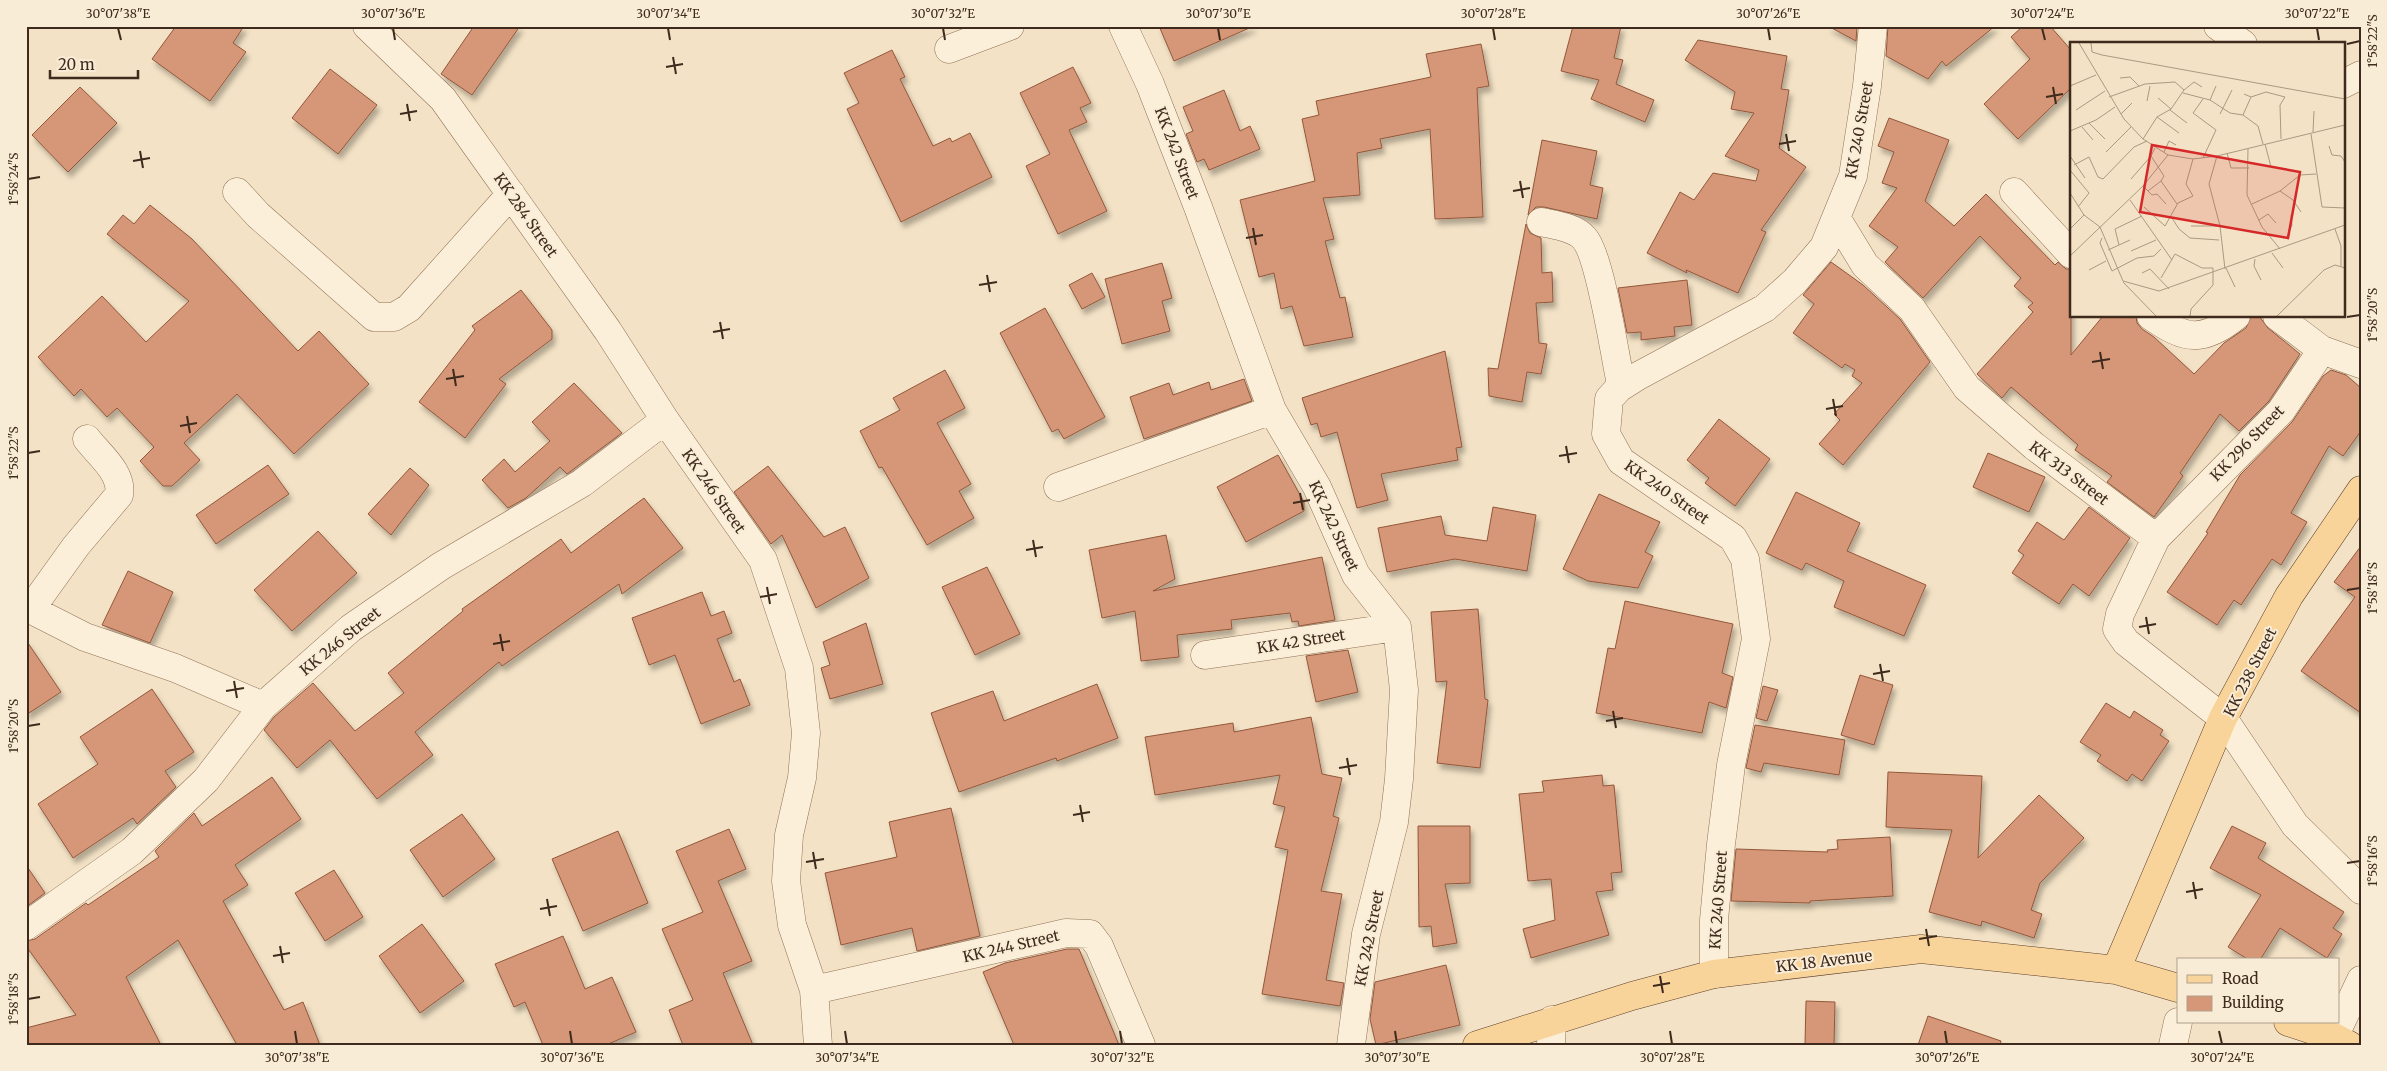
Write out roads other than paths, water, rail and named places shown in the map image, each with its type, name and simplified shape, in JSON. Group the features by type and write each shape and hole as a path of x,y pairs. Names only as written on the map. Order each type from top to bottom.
{"main road":[{"name":"KK 238 Street","path":"2223,718 2289,596 2361,490"},
{"path":"2116,970 2223,718"},
{"name":"KK 18 Avenue","path":"1477,1045 1552,1032 1714,974 1920,949 2116,970 2177,988"},
{"path":"2294,1024 2342,1041"}],"street":[{"name":"KK 284 Street","path":"367,26 443,99 608,331 665,420"},
{"path":"948,49 1010,26"},
{"name":"KK 242 Street","path":"1123,26 1150,84 1188,180 1272,410 1317,487 1356,575 1397,627 1404,690 1399,779 1394,822 1366,934 1350,1045"},
{"name":"KK 240 Street","path":"1714,974 1714,920 1721,844 1731,765 1756,639 1745,559 1733,538 1621,461 1606,434 1609,399 1619,388 1638,376 1766,308 1796,282 1824,247 1853,176 1860,139 1873,26"},
{"path":"2218,26 2240,42"},
{"path":"236,192 258,215 374,317 394,317 409,308 511,194"},
{"path":"2014,192 2070,253"},
{"name":"KK 313 Street","path":"1837,219 1865,265 1912,309 1967,388 2034,446 2156,538"},
{"path":"1540,222 1573,231 1583,237 1591,249 1598,272 1620,379 1619,388"},
{"path":"2154,318 2172,331 2196,337 2226,325 2234,318"},
{"path":"2280,318 2322,350 2361,364"},
{"name":"KK 296 Street","path":"2156,538 2281,411 2322,350"},
{"path":"1058,487 1272,410"},
{"name":"KK 246 Street","path":"26,926 132,851 206,780 263,706 352,628 440,566 582,483 665,420 763,560 799,668 806,733 802,778 789,835 786,881 792,925 814,990 818,1045"},
{"path":"87,439 117,476 120,485 119,496 76,546 28,609 85,637 176,668 263,706"},
{"path":"2156,538 2120,614 2118,629 2126,642 2223,718"},
{"name":"KK 42 Street","path":"1205,655 1397,627"},
{"name":"KK 238 Street","path":"2223,718 2294,825 2361,890"},
{"name":"KK 244 Street","path":"814,990 1066,933 1090,934 1099,946 1141,1045"},
{"path":"2342,1041 2361,980"},
{"path":"2173,1045 2178,1024"}]}
